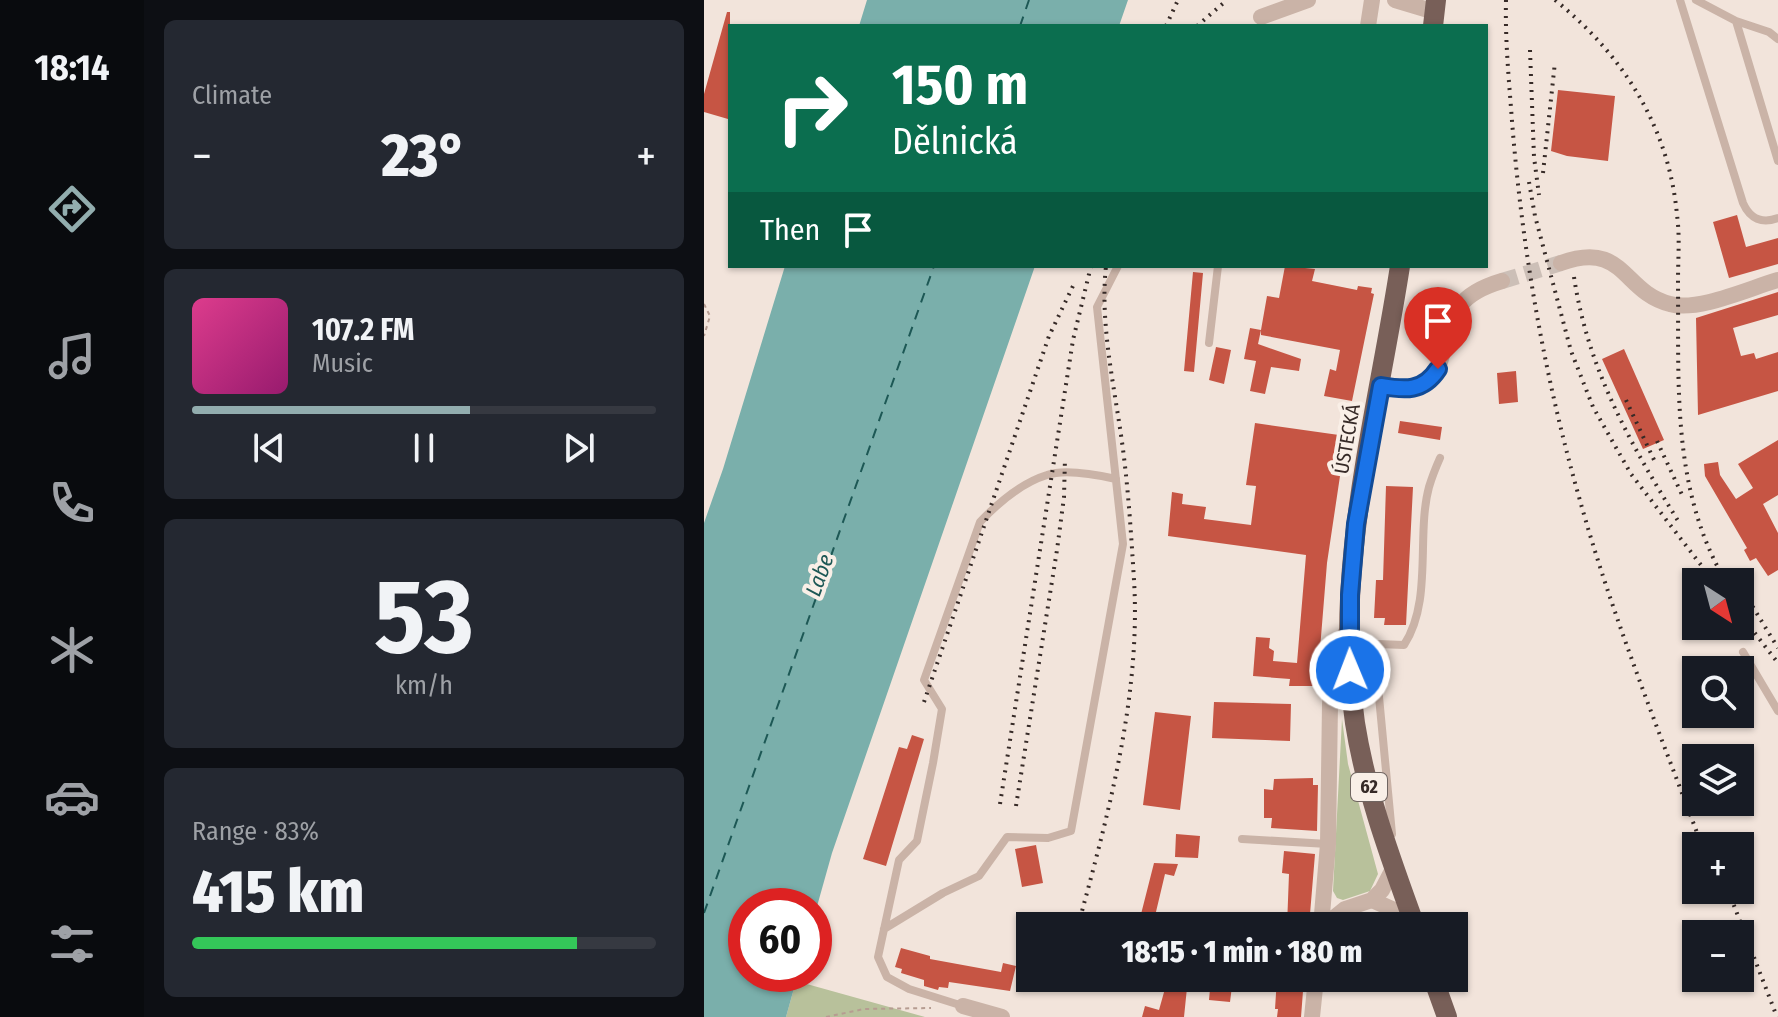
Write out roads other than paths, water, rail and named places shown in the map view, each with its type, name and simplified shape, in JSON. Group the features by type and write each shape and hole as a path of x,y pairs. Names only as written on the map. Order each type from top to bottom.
{"main road":[{"name":"ÚSTECKÁ","path":"1400,268 1356,524 1350,632 1355,720 1361,756 1408,912"},
{"path":"1438,992 1447,1017"}],"street":[{"path":"1265,19 1308,0"},
{"path":"1368,24 1372,0"},
{"path":"1395,0 1435,13"},
{"path":"1561,263 1576,258 1599,257 1615,265 1658,299 1679,306 1695,305 1778,280"},
{"path":"1381,386 1418,388 1432,378 1438,369 1458,306 1472,292 1502,281"},
{"name":"ÚSTECKÁ","path":"1324,912 1330,704 1332,683 1350,632"},
{"path":"1372,900 1382,890 1394,867"},
{"name":"ÚSTECKÁ","path":"1341,912 1372,900 1396,912"},
{"path":"1312,1017 1315,992"},
{"path":"963,1006 1002,1017"}],"lane":[{"path":"1680,0 1743,203 1759,220 1778,218"},
{"path":"1696,0 1736,21 1769,32 1778,39"},
{"path":"1736,21 1778,161"},
{"path":"884,929 943,893 979,876 1007,837 1048,838 1071,831 1123,544 1097,307 1117,268"},
{"path":"1209,343 1218,268"},
{"path":"1350,632 1374,644 1404,645 1414,629 1428,488 1440,458"},
{"path":"963,1006 909,989 887,977 878,957 899,860 917,841 942,709 924,680 980,522 999,502 1048,474 1086,473 1116,479"},
{"path":"1374,644 1394,867"},
{"path":"1743,652 1778,711"},
{"path":"1242,839 1328,844"}],"water":[{"path":"867,0 1128,0 1120,24 860,24"},
{"name":"Labe","path":"784,268 1034,268 822,888 728,888 728,992 793,992 786,1017 704,1017 704,523"}],"tunnel":[{"path":"1502,281 1561,263"}],"railway":[{"path":"1167,24 1178,0"},
{"path":"1199,24 1227,0"},
{"path":"1506,0 1516,169 1536,310 1555,404 1606,586 1697,832"},
{"path":"1555,0 1602,44 1621,69 1653,123 1664,152 1678,223 1678,359 1682,436 1695,510 1719,568"},
{"path":"1530,50 1534,157 1539,195"},
{"path":"1543,173 1555,62"},
{"path":"1529,182 1571,351 1593,407 1631,474 1703,568"},
{"path":"1000,804 1073,340 1091,268"},
{"path":"1082,912 1120,755 1135,624 1127,489 1106,329 1106,268"},
{"path":"1574,277 1590,344 1614,406 1680,524"},
{"path":"924,702 1049,336 1073,286"},
{"path":"1626,400 1655,462"},
{"path":"1657,441 1684,499"},
{"path":"1016,806 1057,550 1065,458"},
{"path":"1754,609 1778,648"},
{"path":"1754,632 1778,663"},
{"path":"1733,904 1777,1017"}]}
